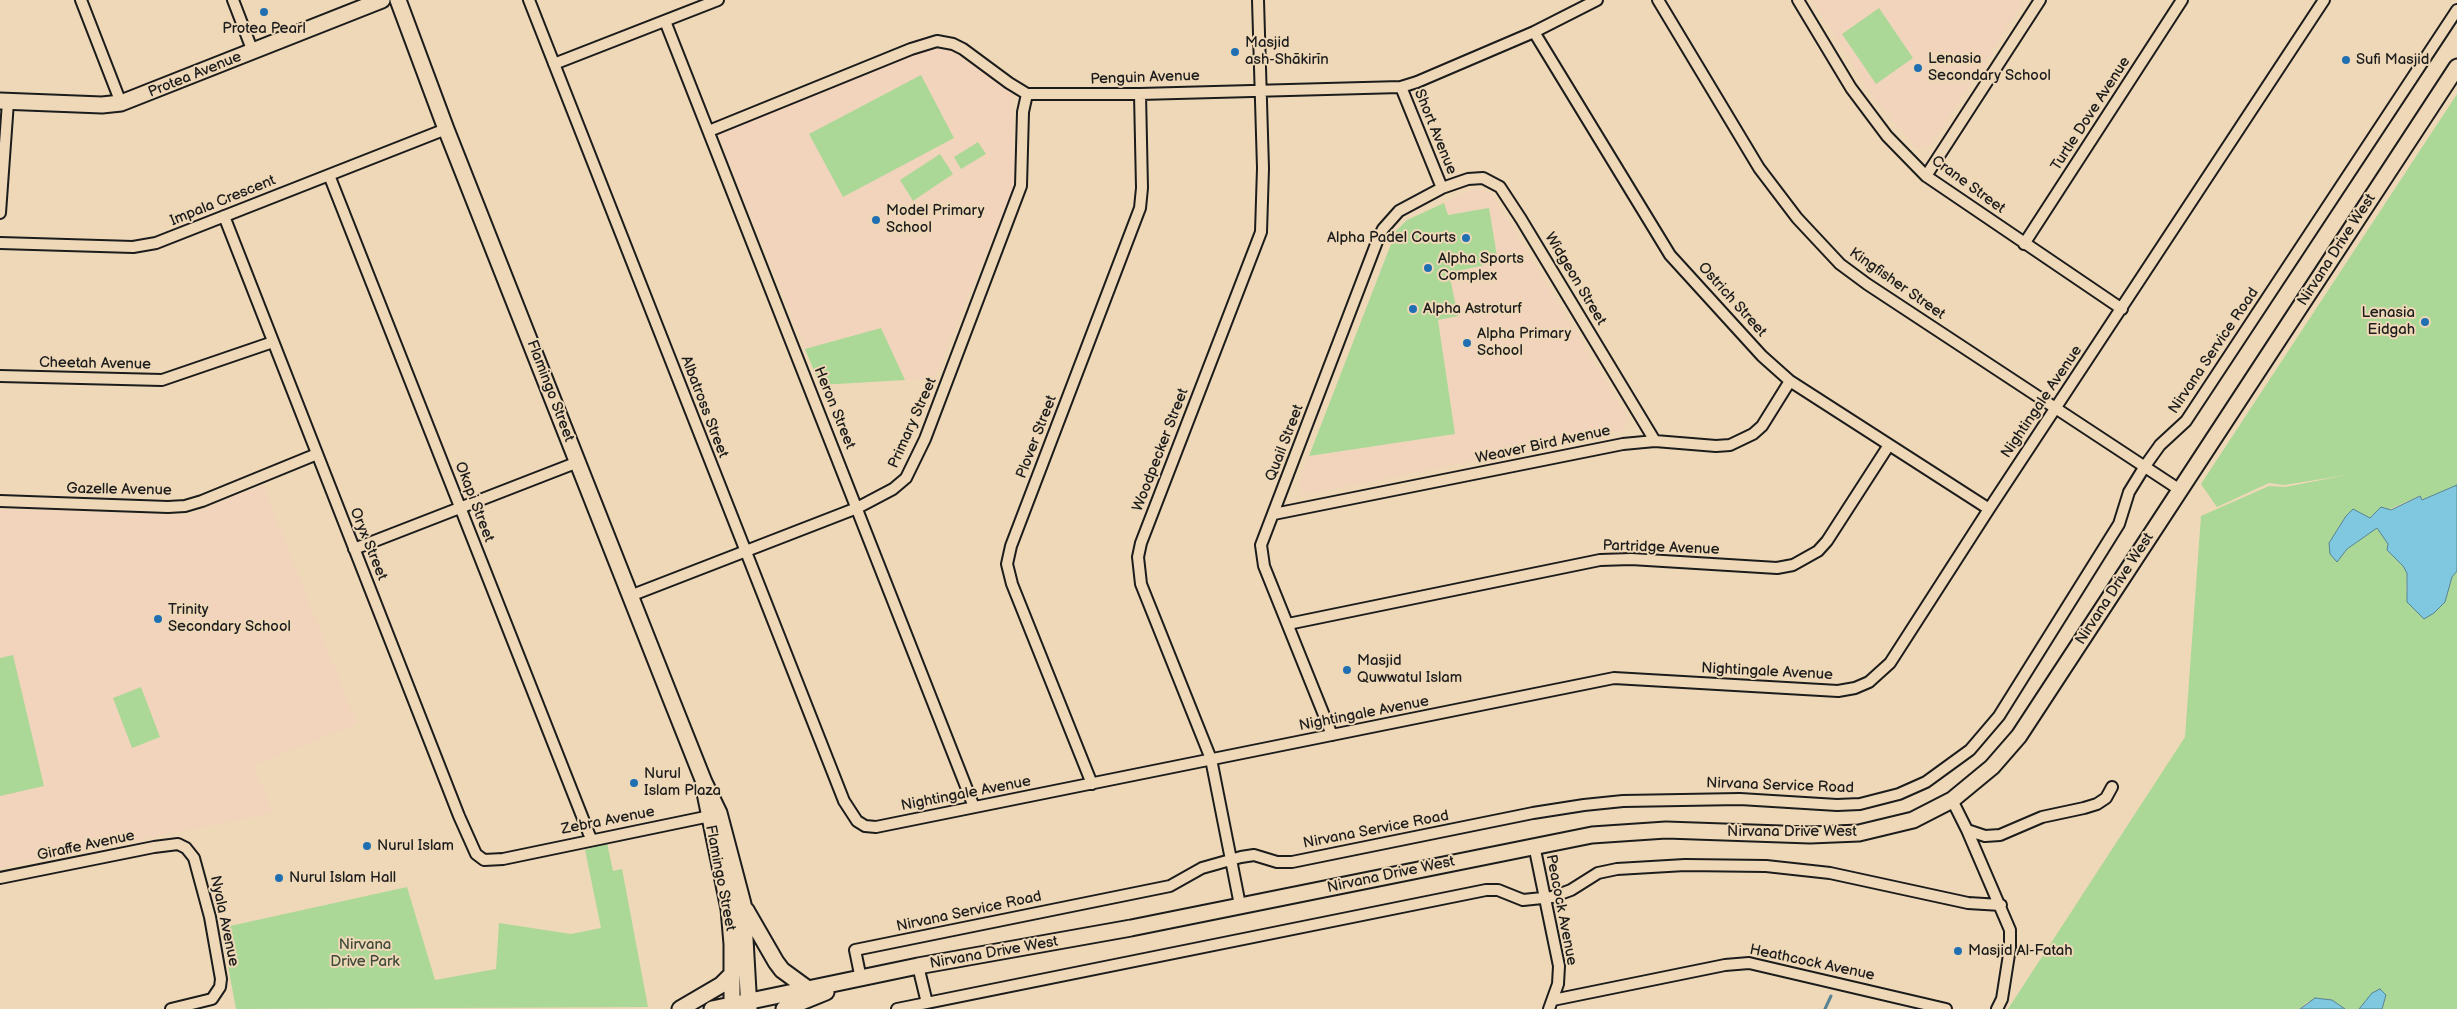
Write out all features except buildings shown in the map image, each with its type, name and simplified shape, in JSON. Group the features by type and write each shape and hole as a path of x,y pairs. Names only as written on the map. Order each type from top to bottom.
{"main road":[{"name":"Protea Avenue","path":"4,101 102,105 121,103 382,0"},
{"name":"Flamingo Street","path":"398,0 446,129 704,782 743,904 749,1005"},
{"name":"Nirvana Drive West","path":"712,1009 749,1005 808,989 918,966 1131,928 1534,846 1592,836 1648,830 1810,835 1860,833 1913,820 1952,800 1992,768 2019,736 2457,67"},
{"name":"Flamingo Street","path":"714,815 732,944 733,1007"},
{"path":"743,904 782,970 808,989"},
{"path":"680,1009 721,986 733,972"},
{"path":"784,1009 854,980"}],"street":[{"path":"81,0 121,103"},
{"path":"233,0 253,52"},
{"name":"Albatross Street","path":"529,0 844,801 857,821"},
{"path":"554,64 718,0"},
{"name":"Woodpecker Street","path":"1240,905 1211,759 1141,584 1138,557 1141,543 1261,232 1263,210 1258,0"},
{"name":"Penguin Avenue","path":"1027,94 1140,94 1261,89 1401,87 1534,32 1597,0"},
{"name":"Kingfisher Street","path":"1658,0 1759,168 1797,218 1834,258 1860,280 2180,490"},
{"name":"Crane Street","path":"1798,0 1856,94 1887,136 1926,176 2122,310"},
{"path":"1926,176 2040,0"},
{"name":"Turtle Dove Avenue","path":"2024,244 2182,0"},
{"name":"Nightingale Avenue","path":"857,821 869,826 885,826 1614,678 1838,691 1856,688 1869,682 1890,664 1989,509 2122,310 2324,0"},
{"name":"Nirvana Service Road","path":"854,980 855,950 1170,886 1202,868 1254,855 1277,862 1292,862 1584,805 1672,799 1740,799 1837,805 1860,804 1899,794 1926,782 1950,767 1970,750 1999,716 2119,524 2130,492 2145,466 2160,444 2186,421 2457,10"},
{"name":"Heron Street","path":"665,21 974,807"},
{"name":"Ostrich Street","path":"1534,32 1670,255 1762,356 1790,381 1989,509"},
{"path":"709,131 911,49 937,41 953,44 963,49 1027,94"},
{"name":"Short Avenue","path":"1401,87 1442,188"},
{"name":"Primary Street","path":"630,596 857,508 901,484 911,472 1021,186 1023,112 1027,94"},
{"name":"Plover Street","path":"1092,784 1012,584 1007,564 1011,546 1140,208 1142,188 1140,94"},
{"path":"0,213 4,101"},
{"name":"Impala Crescent","path":"0,243 144,246 446,129"},
{"name":"Okapi Street","path":"329,175 591,839"},
{"name":"Widgeon Street","path":"1442,188 1468,180 1483,178 1495,183 1505,194 1655,441"},
{"name":"Quail Street","path":"1332,735 1264,566 1261,552 1383,229 1399,211 1442,188"},
{"name":"Oryx Street","path":"224,216 471,846 476,854 484,860 503,860"},
{"name":"Cheetah Avenue","path":"0,376 162,380 273,342"},
{"name":"Weaver Bird Avenue","path":"1274,514 1623,444 1655,441 1716,446 1730,445 1742,441 1762,426 1790,381"},
{"name":"Partridge Avenue","path":"1288,624 1600,560 1631,559 1777,568 1793,565 1818,551 1827,541 1889,445"},
{"name":"Gazelle Avenue","path":"0,501 185,506 202,501 317,454"},
{"path":"354,549 578,462"},
{"path":"1967,830 1984,836 2000,834 2023,827 2042,817 2096,804 2106,798 2112,787"},
{"path":"1952,800 2001,906 2010,937 2002,999 1997,1009"},
{"name":"Zebra Avenue","path":"503,860 591,839 714,815"},
{"name":"Giraffe Avenue","path":"0,878 154,847 178,844"},
{"name":"Nyala Avenue","path":"171,1009 212,999 220,987 221,979 210,917 194,858 186,848 178,844"},
{"name":"Peacock Avenue","path":"1534,846 1546,898 1558,966 1558,984 1551,1004"},
{"path":"897,1009 1486,890 1498,890 1523,900 1546,898 1571,890 1598,872 1617,869 1685,865 1766,866 1838,874 1968,903 2001,906"},
{"name":"Heathcock Avenue","path":"1551,1004 1716,966 1743,963 1798,974 1905,1004 1946,1009"},
{"path":"918,966 927,1003"}],"shaded area":[{"name":"Lenasia Secondary School","path":"1812,0 2025,0 1931,145 1917,148 1875,100"},
{"name":"Model Primary School","path":"939,43 1013,92 1014,186 934,379 905,380 881,328 805,349 717,132"},
{"name":"Alpha Primary School","path":"1477,188 1491,193 1629,420 1622,431 1304,495 1298,484 1396,231 1407,220"},
{"name":"Trinity Secondary School","path":"263,485 357,724 254,765 273,813 0,868 0,509 189,515"}],"green space":[{"path":"1879,8 1913,58 1876,84 1842,34"},
{"path":"921,75 954,138 843,197 809,134"},
{"path":"2457,94 2457,485 2422,500 2419,496 2370,518 2346,516 2329,543 2330,554 2337,561 2347,549 2377,528 2388,544 2387,550 2403,566 2407,573 2406,591 2434,613 2445,602 2452,577 2457,571 2457,1009 2382,1009 2386,995 2366,1000 2359,1009 2345,1009 2332,1000 2307,1002 2300,1009 2008,1009 2185,737 2201,516 2269,486 2285,487 2347,475 2284,485 2269,483 2217,507 2201,484"},
{"path":"978,142 986,154 961,169 954,157"},
{"path":"940,154 953,174 913,201 900,180"},
{"path":"1444,203 1448,215 1489,208 1498,262 1449,273 1458,316 1438,320 1455,434 1309,456 1396,231 1407,220"},
{"path":"881,328 905,380 820,385 805,349"},
{"path":"13,655 44,786 0,796 0,658"},
{"path":"141,687 160,737 132,748 113,698"},
{"name":"Nirvana Drive Park","path":"607,843 613,871 622,869 648,1007 236,1009 221,928 407,887 435,980 496,969 499,923 571,934 601,928 585,850"}],"water":[{"path":"2457,485 2457,571 2452,577 2445,602 2434,613 2424,619 2407,602 2407,573 2403,566 2387,550 2388,544 2377,528 2347,549 2337,562 2330,554 2329,543 2346,516 2353,509 2370,518 2381,507 2391,510 2420,496 2422,500"},
{"path":"2380,989 2386,995 2382,1009 2359,1009 2372,993"},
{"path":"2315,998 2332,1000 2345,1009 2300,1009"}],"waterway":[{"path":"1825,1009 1831,996"}],"place":[{"name":"Protea Pearl","path":"264,12"},
{"name":"Masjid ash-Shākirīn","path":"1235,52"},
{"name":"Sufi Masjid","path":"2346,60"},
{"name":"Lenasia Secondary School","path":"1918,68"},
{"name":"Model Primary School","path":"876,220"},
{"name":"Alpha Padel Courts","path":"1466,238"},
{"name":"Alpha Sports Complex","path":"1428,268"},
{"name":"Alpha Astroturf","path":"1413,309"},
{"name":"Lenasia Eidgah","path":"2425,322"},
{"name":"Alpha Primary School","path":"1467,343"},
{"name":"Trinity Secondary School","path":"158,619"},
{"name":"Masjid Quwwatul Islam","path":"1347,670"},
{"name":"Nurul Islam Plaza","path":"634,783"},
{"name":"Nurul Islam","path":"367,846"},
{"name":"Nurul Islam Hall","path":"279,878"},
{"name":"Masjid Al-Fatah","path":"1958,951"}]}
